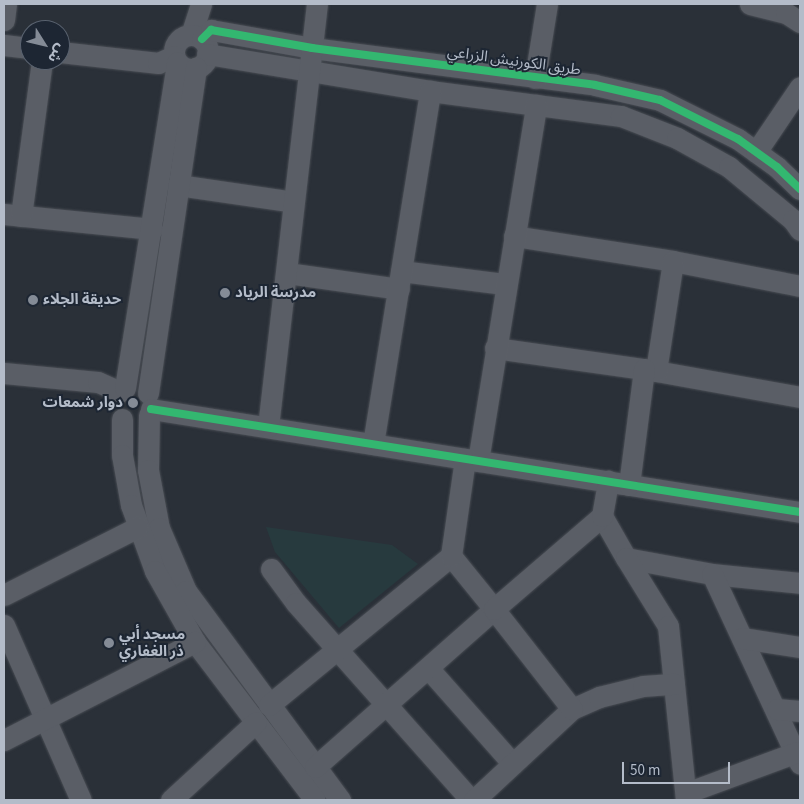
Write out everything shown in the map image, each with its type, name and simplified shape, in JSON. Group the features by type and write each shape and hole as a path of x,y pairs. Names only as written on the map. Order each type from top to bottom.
{"street":[{"path":"4,20 6,4"},
{"path":"201,4 152,229 123,390 116,408 122,419 122,455 131,505 154,571 195,642 315,800"},
{"path":"268,428 317,4"},
{"path":"536,78 547,4"},
{"path":"750,4 786,13 800,22"},
{"name":"طريق الكورنيش الزراعي","path":"191,52 211,30 312,48 595,85 660,100 738,139 800,189"},
{"path":"4,46 20,47"},
{"path":"191,52 178,185 149,406 148,470 159,528 186,591 340,800"},
{"path":"70,53 158,63 191,52 430,91 621,116 677,138 729,167 793,220 800,230"},
{"path":"40,70 12,215 152,229"},
{"path":"756,152 800,88"},
{"path":"373,444 430,91"},
{"path":"269,704 452,556 495,348 504,284 536,105"},
{"path":"178,185 294,202"},
{"path":"514,236 673,261 800,286"},
{"path":"629,484 673,261"},
{"path":"287,273 504,284"},
{"path":"495,348 650,370 800,397"},
{"path":"4,373 98,382 123,390 136,386 149,406 268,428 800,512"},
{"path":"122,419 135,423 149,406"},
{"path":"608,481 602,516 668,626 686,797 799,758 712,574"},
{"path":"316,766 602,516"},
{"path":"4,595 138,527"},
{"path":"452,556 572,709"},
{"path":"626,558 712,574 800,583"},
{"path":"271,569 336,648 473,800 572,709 599,697 643,686 674,684"},
{"path":"4,625 44,721 81,800"},
{"path":"742,638 800,647"},
{"path":"4,740 195,642"},
{"path":"428,668 513,764"},
{"path":"777,709 800,711"},
{"path":"171,800 256,722"}],"green space":[{"path":"266,527 392,545 418,564 339,628 275,552"}],"cycle path":[{"path":"202,39 211,30 312,48 595,85 660,100 738,139 777,167 800,189"},
{"path":"151,409 800,512"}],"place":[{"name":"مدرسة الرياد","path":"225,293"},
{"name":"حديقة الجلاء","path":"33,300"},
{"name":"دوار شمعات","path":"133,403"},
{"name":"مسجد أبي ذر الغفاري","path":"109,643"}]}
